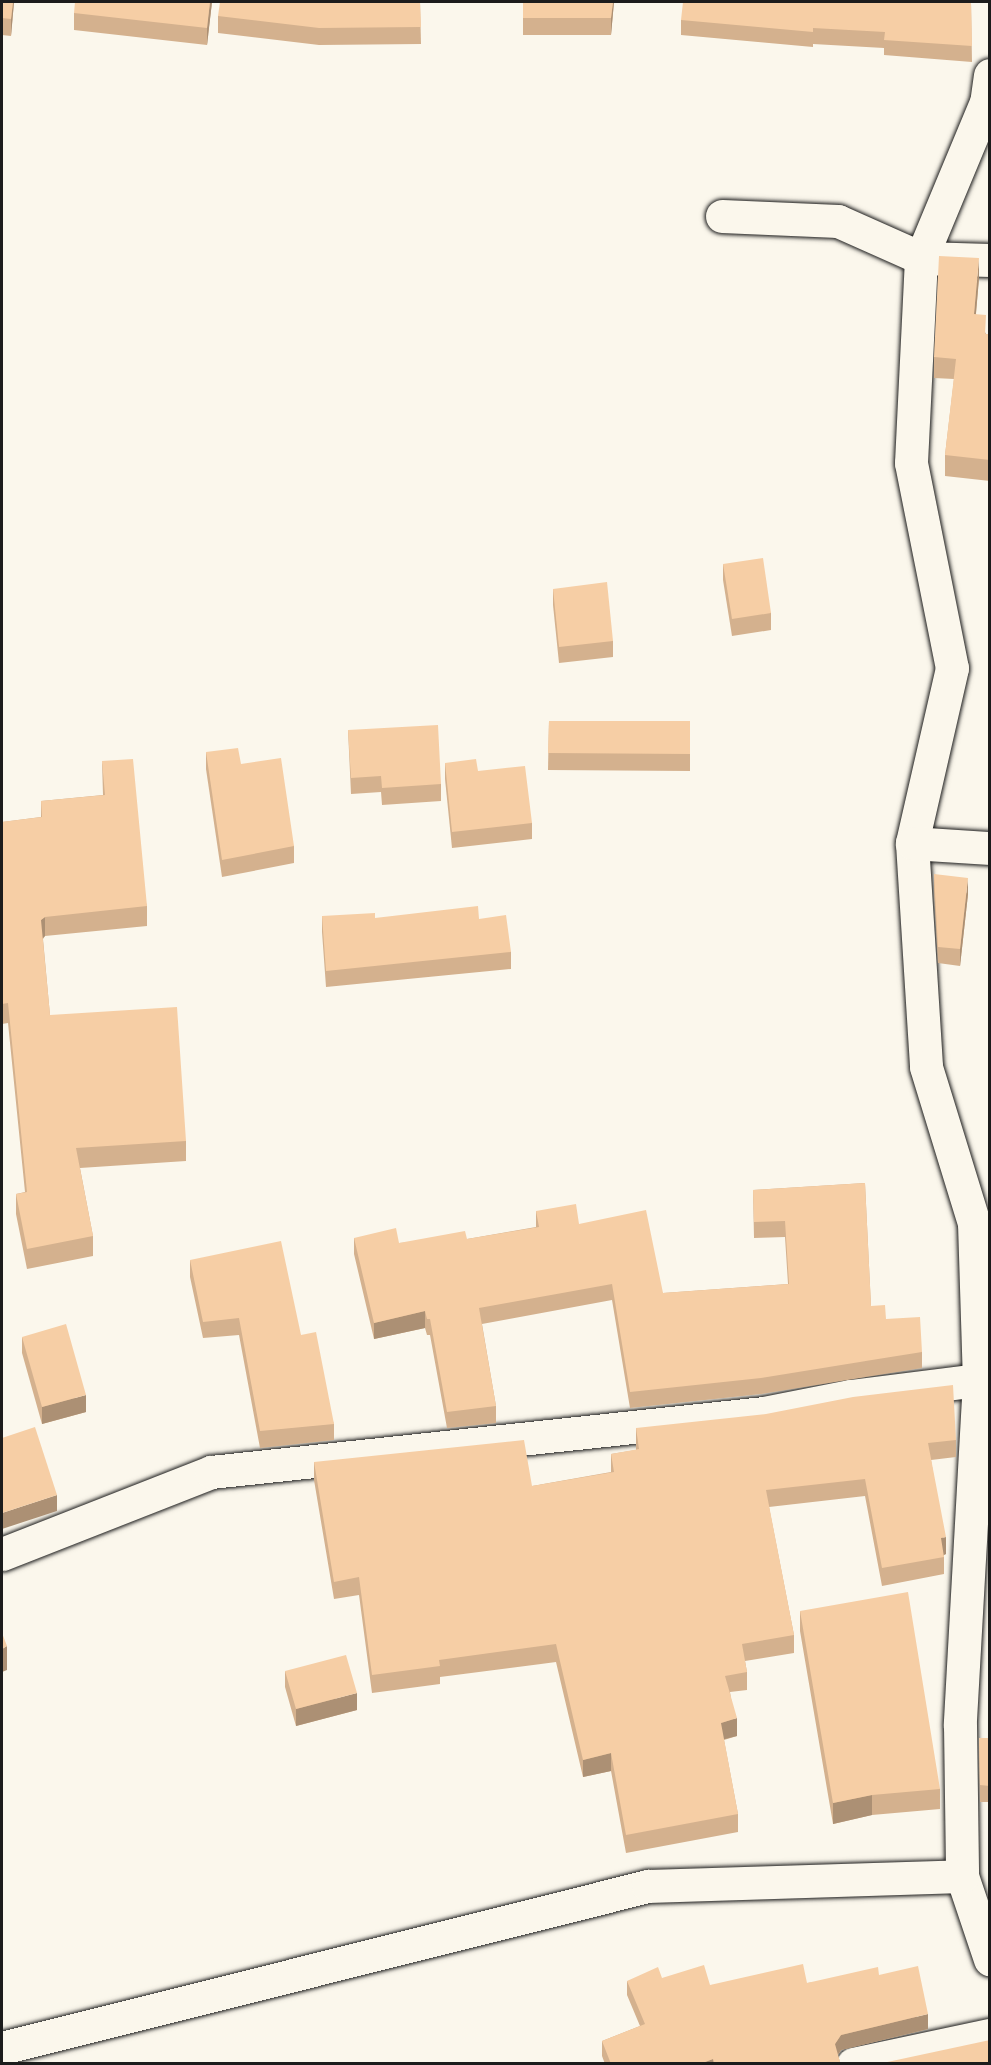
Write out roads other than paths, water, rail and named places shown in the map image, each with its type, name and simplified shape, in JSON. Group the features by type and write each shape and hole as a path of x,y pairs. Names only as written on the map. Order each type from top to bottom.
{"street":[{"path":"990,75 986,102 921,258 911,463 952,669 912,843 926,1066 974,1223 979,1380 960,1725 962,1876 990,1959"},
{"path":"722,216 838,221 921,258 990,260"},
{"path":"912,843 990,848"},
{"path":"2,1554 211,1472 764,1413 850,1396 979,1380"},
{"path":"2,2048 648,1886 962,1876"},
{"path":"853,2064 990,2036"}]}
